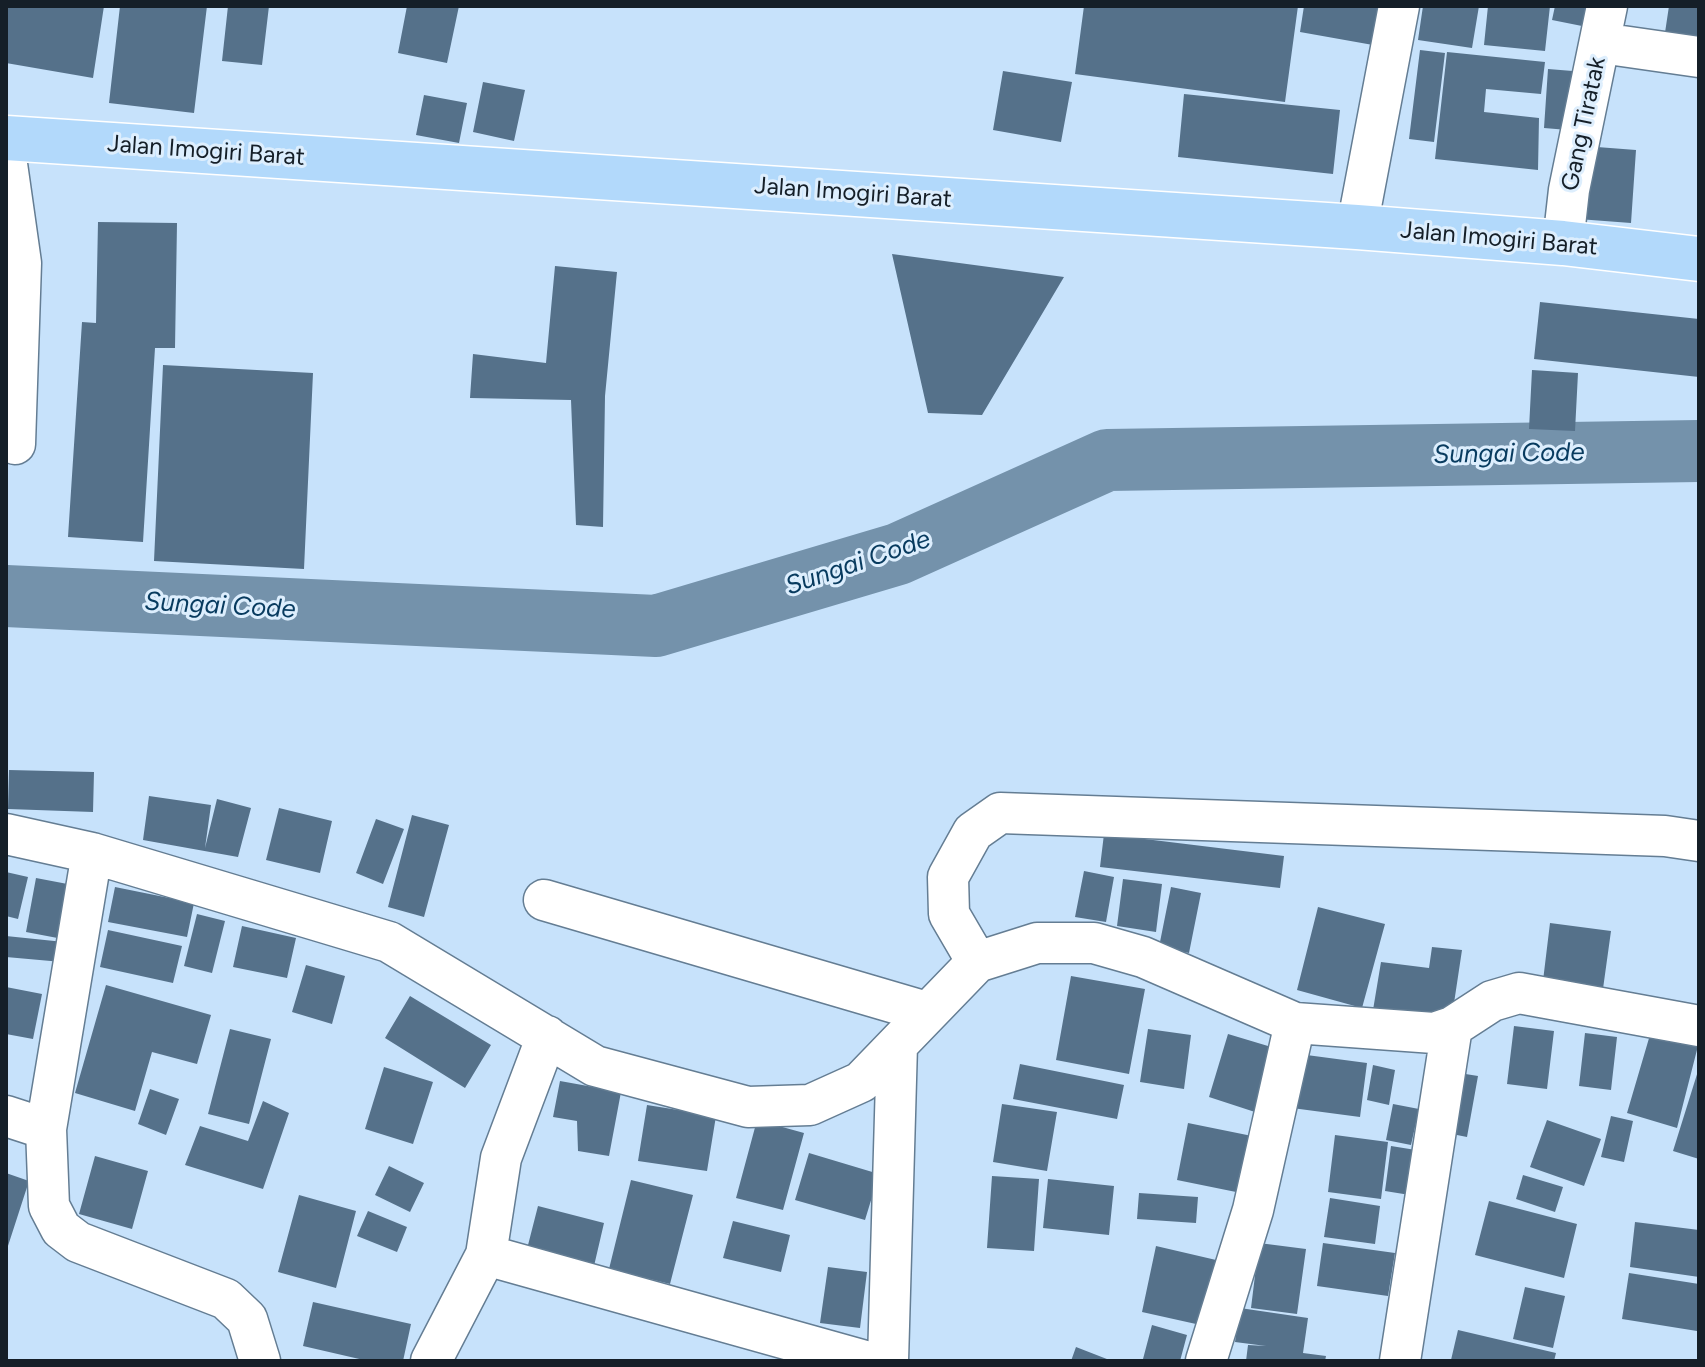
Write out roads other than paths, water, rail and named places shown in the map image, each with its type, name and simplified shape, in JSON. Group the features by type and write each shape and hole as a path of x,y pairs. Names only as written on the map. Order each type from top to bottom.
{"main road":[{"name":"Jalan Imogiri Barat","path":"6,138 1357,227 1563,243 1699,259"}],"street":[{"path":"1357,227 1399,6"},
{"path":"1604,25 1699,57"},
{"name":"Gang Tiratak","path":"1563,243 1569,190 1604,25"},
{"path":"6,157 21,263 15,444"},
{"path":"977,962 949,914 948,877 973,832 1000,813 1665,836 1699,841"},
{"path":"6,834 92,853 389,942 595,1066 748,1107 810,1105 861,1082 977,962 1037,943 1094,943 1143,957 1295,1023 1421,1034 1452,1027 1492,1001 1519,993 1699,1026"},
{"path":"92,853 46,1129 49,1206 61,1229 78,1242 226,1299 247,1319 260,1361"},
{"path":"544,900 926,1012"},
{"path":"1206,1361 1253,1210 1295,1023"},
{"path":"1400,1361 1452,1027"},
{"path":"431,1361 486,1255 501,1158 547,1036"},
{"path":"888,1361 897,1045"},
{"path":"6,1116 46,1129"},
{"path":"486,1255 865,1361"}],"waterway":[{"name":"Sungai Code","path":"6,596 656,626 898,554 1107,460 1699,451"}]}
